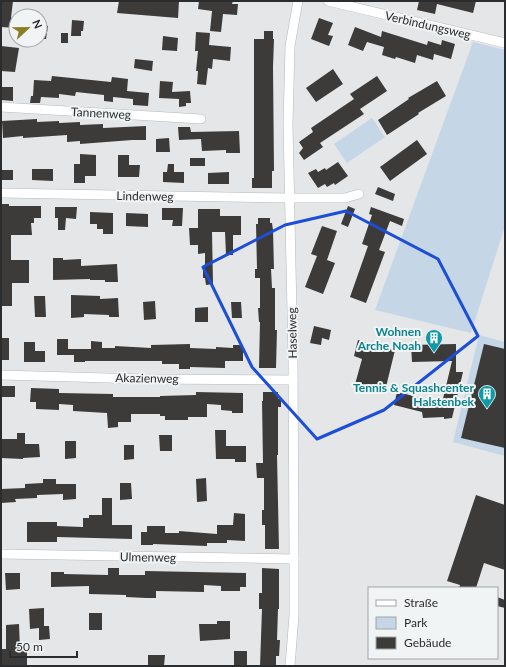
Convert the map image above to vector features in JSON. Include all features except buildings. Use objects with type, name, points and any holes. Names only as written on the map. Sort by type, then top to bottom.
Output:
[{"type":"street","name":"Haselweg","points":[[290,666],[294,615],[294,559],[293,380],[288,124],[290,46],[298,1]]},
{"type":"street","name":"Verbindungsweg","points":[[328,1],[505,43]]},
{"type":"street","name":"Tannenweg","points":[[1,107],[201,119]]},
{"type":"street","name":"Lindenweg","points":[[1,193],[289,198],[345,198],[359,194]]},
{"type":"street","name":"Akazienweg","points":[[1,375],[293,380]]},
{"type":"street","name":"Ulmenweg","points":[[1,554],[294,559]]},
{"type":"highlighted area","points":[[346,211],[438,259],[478,336],[384,410],[317,439],[252,367],[203,267],[285,225]]},
{"type":"green space","points":[[473,42],[505,50],[505,226],[471,333],[375,310]]},
{"type":"green space","points":[[372,118],[385,137],[347,163],[334,144]]},
{"type":"green space","name":"Tennis & Squashcenter Halstenbek","points":[[479,335],[505,342],[505,456],[453,442]]},
{"type":"place","name":"Wohnen Arche Noah","points":[[434,353]]},
{"type":"place","name":"Tennis & Squashcenter Halstenbek","points":[[487,409]]}]
